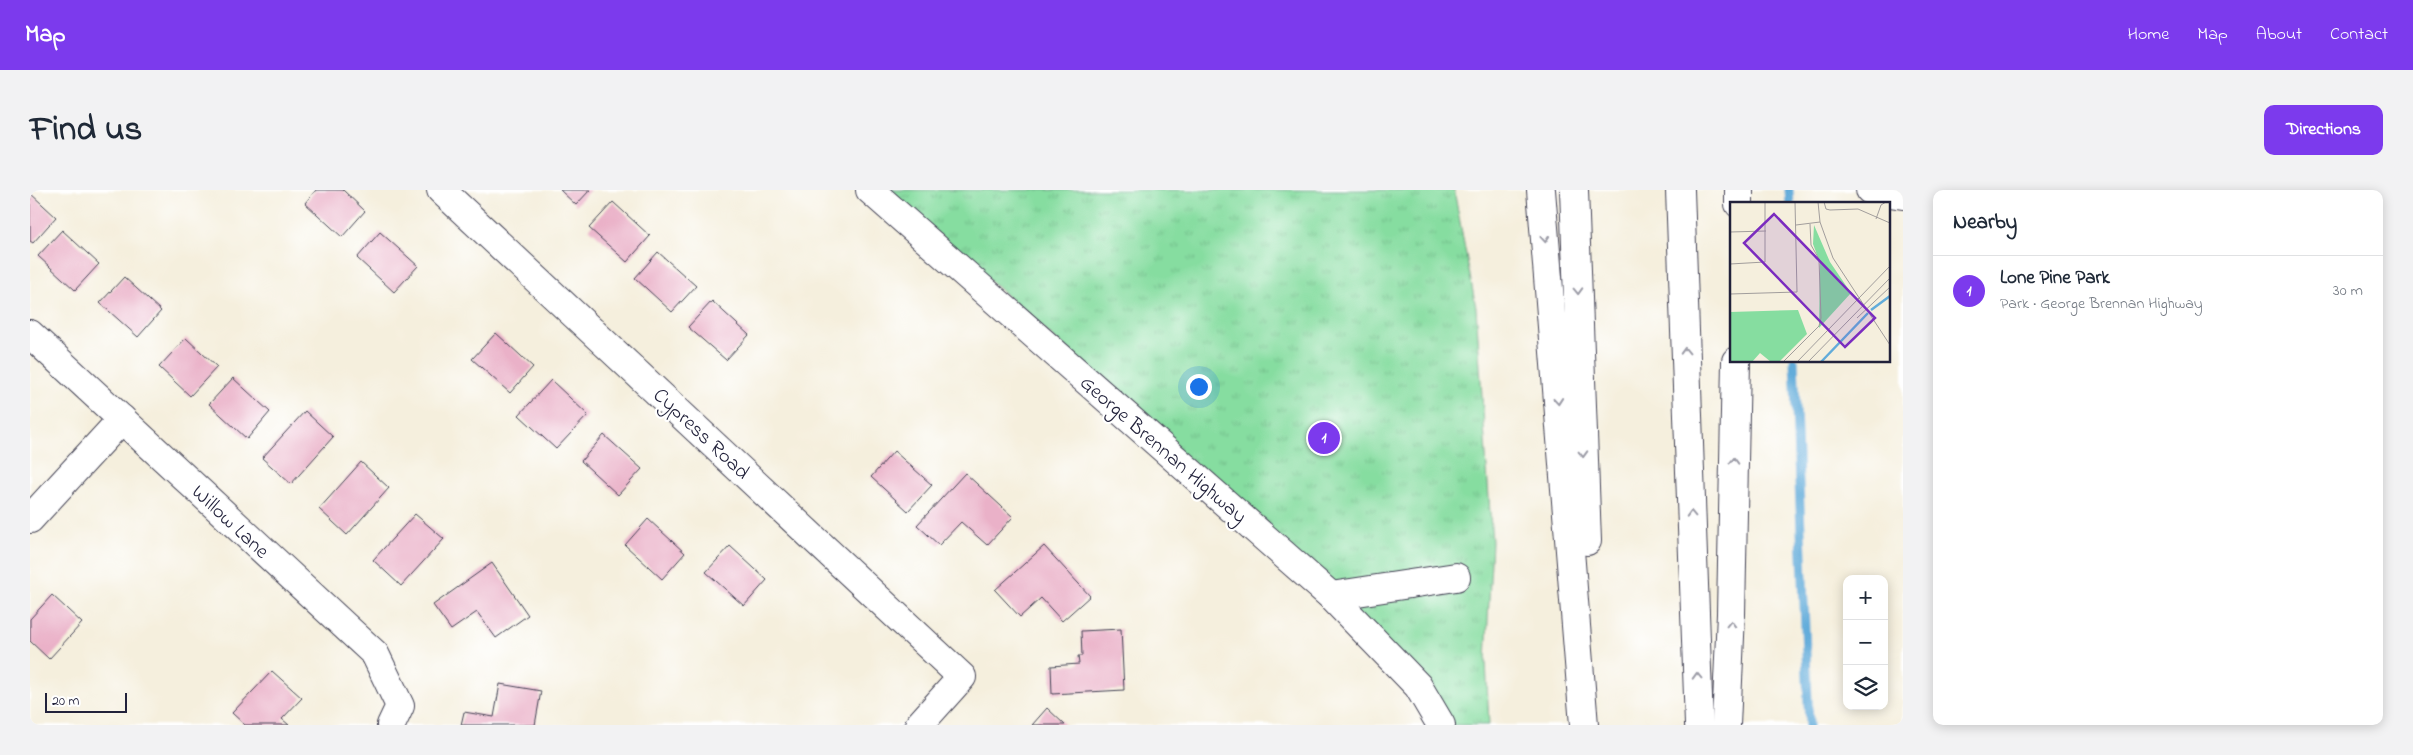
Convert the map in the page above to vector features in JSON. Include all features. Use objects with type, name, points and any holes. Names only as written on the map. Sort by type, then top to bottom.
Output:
[{"type":"main road","name":"Cypress Road","points":[[441,190],[962,677],[919,725]]},
{"type":"main road","name":"George Brennan Highway","points":[[870,190],[1331,596],[1418,686],[1441,725]]},
{"type":"main road","points":[[1541,190],[1584,725]]},
{"type":"main road","points":[[1574,190],[1593,725]]},
{"type":"main road","points":[[1680,190],[1699,725]]},
{"type":"main road","points":[[1870,190],[1903,195]]},
{"type":"main road","name":"Willow Lane","points":[[30,334],[376,654],[400,706],[391,725]]},
{"type":"main road","points":[[1726,725],[1731,614],[1736,362]]},
{"type":"main road","points":[[30,519],[122,419]]},
{"type":"main road","points":[[1331,596],[1456,577]]},
{"type":"green space","points":[[889,190],[1454,190],[1476,308],[1492,542],[1486,660],[1489,725],[1451,725],[1125,402]]},
{"type":"building","points":[[316,190],[343,190],[365,211],[342,237],[305,203]]},
{"type":"building","points":[[560,190],[590,190],[576,205]]},
{"type":"building","points":[[30,193],[56,217],[33,243],[30,241]]},
{"type":"building","points":[[613,202],[650,236],[627,262],[589,228]]},
{"type":"building","points":[[62,230],[99,264],[75,290],[38,256]]},
{"type":"building","points":[[380,232],[418,266],[394,292],[357,258]]},
{"type":"building","points":[[658,252],[696,286],[672,312],[635,278]]},
{"type":"building","points":[[124,277],[161,311],[138,337],[100,303]]},
{"type":"building","points":[[712,301],[749,335],[726,360],[688,327]]},
{"type":"building","points":[[496,333],[533,367],[510,393],[472,359]]},
{"type":"building","points":[[186,338],[217,367],[190,396],[159,367]]},
{"type":"building","points":[[233,378],[270,412],[247,439],[209,404]]},
{"type":"building","points":[[551,380],[588,415],[556,449],[519,415]]},
{"type":"building","points":[[305,411],[333,437],[291,484],[262,458]]},
{"type":"building","points":[[604,435],[642,469],[618,495],[581,461]]},
{"type":"building","points":[[894,451],[932,485],[908,511],[871,477]]},
{"type":"building","points":[[361,462],[389,488],[347,535],[319,509]]},
{"type":"building","points":[[965,473],[1013,517],[987,545],[961,522],[939,545],[917,525]]},
{"type":"building","points":[[415,514],[444,539],[401,586],[373,560]]},
{"type":"building","points":[[648,519],[685,553],[662,579],[625,545]]},
{"type":"building","points":[[730,546],[767,580],[744,606],[706,572]]},
{"type":"building","points":[[1044,546],[1090,596],[1062,621],[1041,598],[1020,617],[995,590]]},
{"type":"building","points":[[492,563],[528,615],[496,638],[477,612],[451,630],[433,605]]},
{"type":"building","points":[[52,595],[82,623],[49,659],[30,641],[30,619]]},
{"type":"building","points":[[1121,629],[1124,690],[1052,694],[1051,666],[1079,664],[1078,656],[1082,656],[1081,631]]},
{"type":"building","points":[[272,671],[302,698],[282,719],[289,725],[245,725],[232,713]]},
{"type":"building","points":[[500,684],[541,691],[535,725],[461,725],[464,712],[494,717]]},
{"type":"building","points":[[1047,708],[1065,725],[1032,725]]},
{"type":"waterway","points":[[1789,190],[1790,202]]},
{"type":"waterway","points":[[1794,362],[1809,725]]},
{"type":"place","name":"Lone Pine Park","points":[[1324,438]]}]
